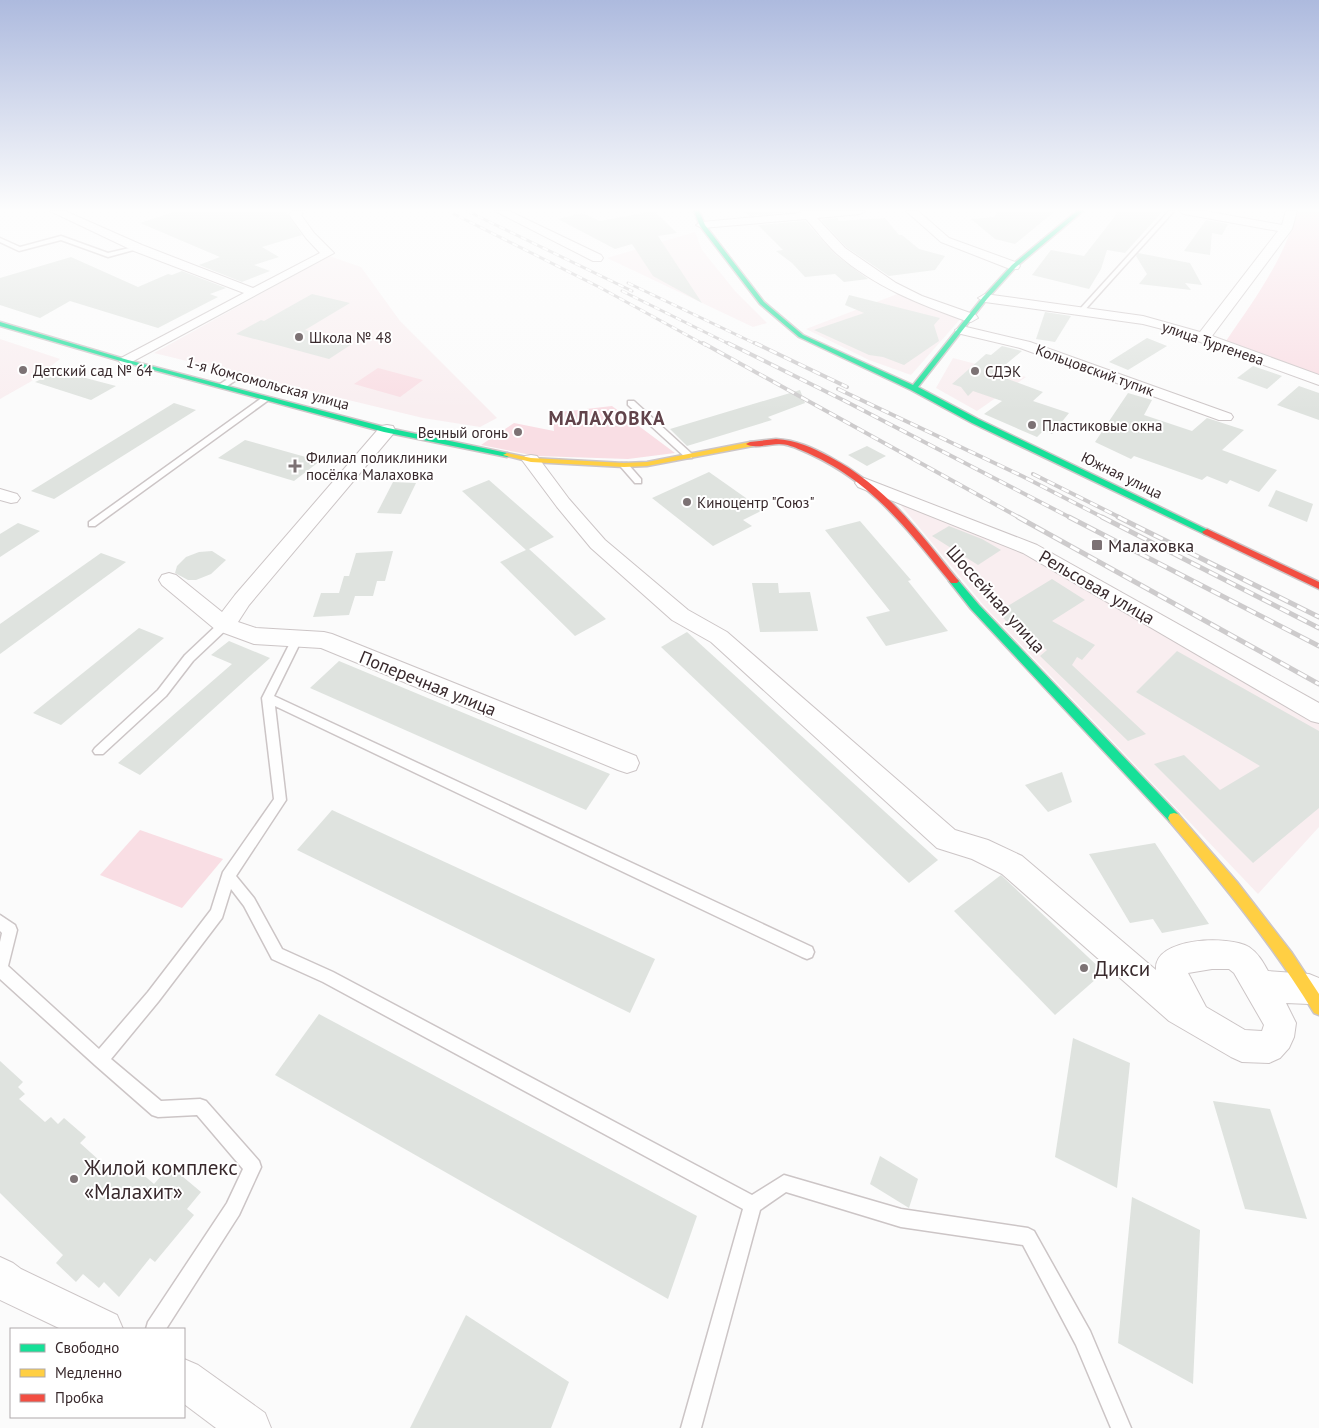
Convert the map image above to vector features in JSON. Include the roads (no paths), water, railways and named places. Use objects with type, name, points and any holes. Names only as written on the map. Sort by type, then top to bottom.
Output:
[{"type":"main road","name":"Южная улица","points":[[742,278],[762,304],[801,336],[914,388],[976,421],[1319,586]]},
{"type":"main road","points":[[914,388],[967,324],[985,298],[1003,278]]},
{"type":"main road","name":"1-я Комсомольская улица","points":[[1,325],[126,361],[387,430],[531,460]]},
{"type":"main road","name":"Шоссейная улица","points":[[531,460],[624,465],[647,464],[766,441],[778,441],[803,447],[864,483],[893,507],[975,607],[1166,808],[1221,872],[1283,951],[1314,998]]},
{"type":"street","points":[[215,278],[253,292]]},
{"type":"street","points":[[126,361],[281,278]]},
{"type":"street","name":"Кольцовский тупик","points":[[879,278],[891,286],[967,324],[1225,417]]},
{"type":"street","points":[[1203,338],[1249,278]]},
{"type":"street","name":"улица Тургенева","points":[[985,298],[1143,320],[1175,328],[1319,380]]},
{"type":"street","points":[[224,625],[242,600],[387,430]]},
{"type":"street","points":[[531,460],[598,544],[680,615],[719,637],[948,840],[978,848],[1012,865],[1174,1004],[1196,1019],[1242,1046],[1269,1047],[1278,1037],[1280,1023],[1249,967],[1241,958],[1232,953],[1178,960],[1171,965],[1172,974],[1196,1019]]},
{"type":"street","name":"Рельсовая улица","points":[[864,483],[1030,549],[1319,714]]},
{"type":"street","name":"Поперечная улица","points":[[169,580],[224,625],[254,636],[324,640],[627,763]]},
{"type":"street","points":[[1260,986],[1314,998]]},
{"type":"street","points":[[2,1284],[101,1328]]},
{"type":"street","points":[[185,1380],[250,1428]]},
{"type":"lane","points":[[1081,311],[1111,278]]},
{"type":"lane","points":[[221,386],[240,375]]},
{"type":"lane","points":[[92,524],[266,398]]},
{"type":"lane","points":[[631,403],[689,456]]},
{"type":"lane","points":[[624,465],[638,481]]},
{"type":"lane","points":[[100,751],[162,693],[189,658],[224,625]]},
{"type":"lane","points":[[100,1060],[153,997],[217,912],[228,876],[280,800],[268,698],[297,638]]},
{"type":"lane","points":[[268,698],[807,952]]},
{"type":"lane","points":[[228,876],[249,902],[277,954],[328,977],[753,1205]]},
{"type":"lane","points":[[0,922],[10,930],[0,969],[100,1060],[158,1109],[200,1107],[253,1167],[233,1209],[156,1328]]},
{"type":"lane","points":[[691,1428],[753,1205],[784,1183],[901,1218],[1028,1237],[1083,1338],[1121,1428]]},
{"type":"railway","points":[[580,278],[705,345]]},
{"type":"railway","points":[[604,278],[632,291]]},
{"type":"railway","points":[[628,283],[758,345]]},
{"type":"railway","points":[[622,291],[731,345]]},
{"type":"railway","points":[[703,343],[1020,518]]},
{"type":"railway","points":[[728,343],[845,401],[1071,518]]},
{"type":"railway","points":[[755,343],[847,387]]},
{"type":"railway","points":[[838,389],[1022,476],[1104,518]]},
{"type":"railway","points":[[1033,474],[1121,518]]},
{"type":"railway","points":[[1018,517],[1319,684]]},
{"type":"railway","points":[[1069,517],[1319,646]]},
{"type":"railway","points":[[1102,517],[1319,628]]},
{"type":"railway","points":[[1118,517],[1319,617]]},
{"type":"place","name":"Школа № 48","points":[[299,337]]},
{"type":"place","name":"Детский сад № 64","points":[[23,370]]},
{"type":"place","name":"СДЭК","points":[[975,371]]},
{"type":"place","name":"Пластиковые окна","points":[[1032,425]]},
{"type":"place","name":"Вечный огонь","points":[[518,432]]},
{"type":"place","name":"Филиал поликлиники посёлка Малаховка","points":[[295,466]]},
{"type":"place","name":"Киноцентр \"Союз\"","points":[[687,502]]},
{"type":"place","name":"Малаховка","points":[[1097,545]]},
{"type":"place","name":"Дикси","points":[[1084,968]]},
{"type":"place","name":"Жилой комплекс «Малахит»","points":[[74,1179]]},
{"type":"district","name":"МАЛАХОВКА","points":[[607,418]]}]
